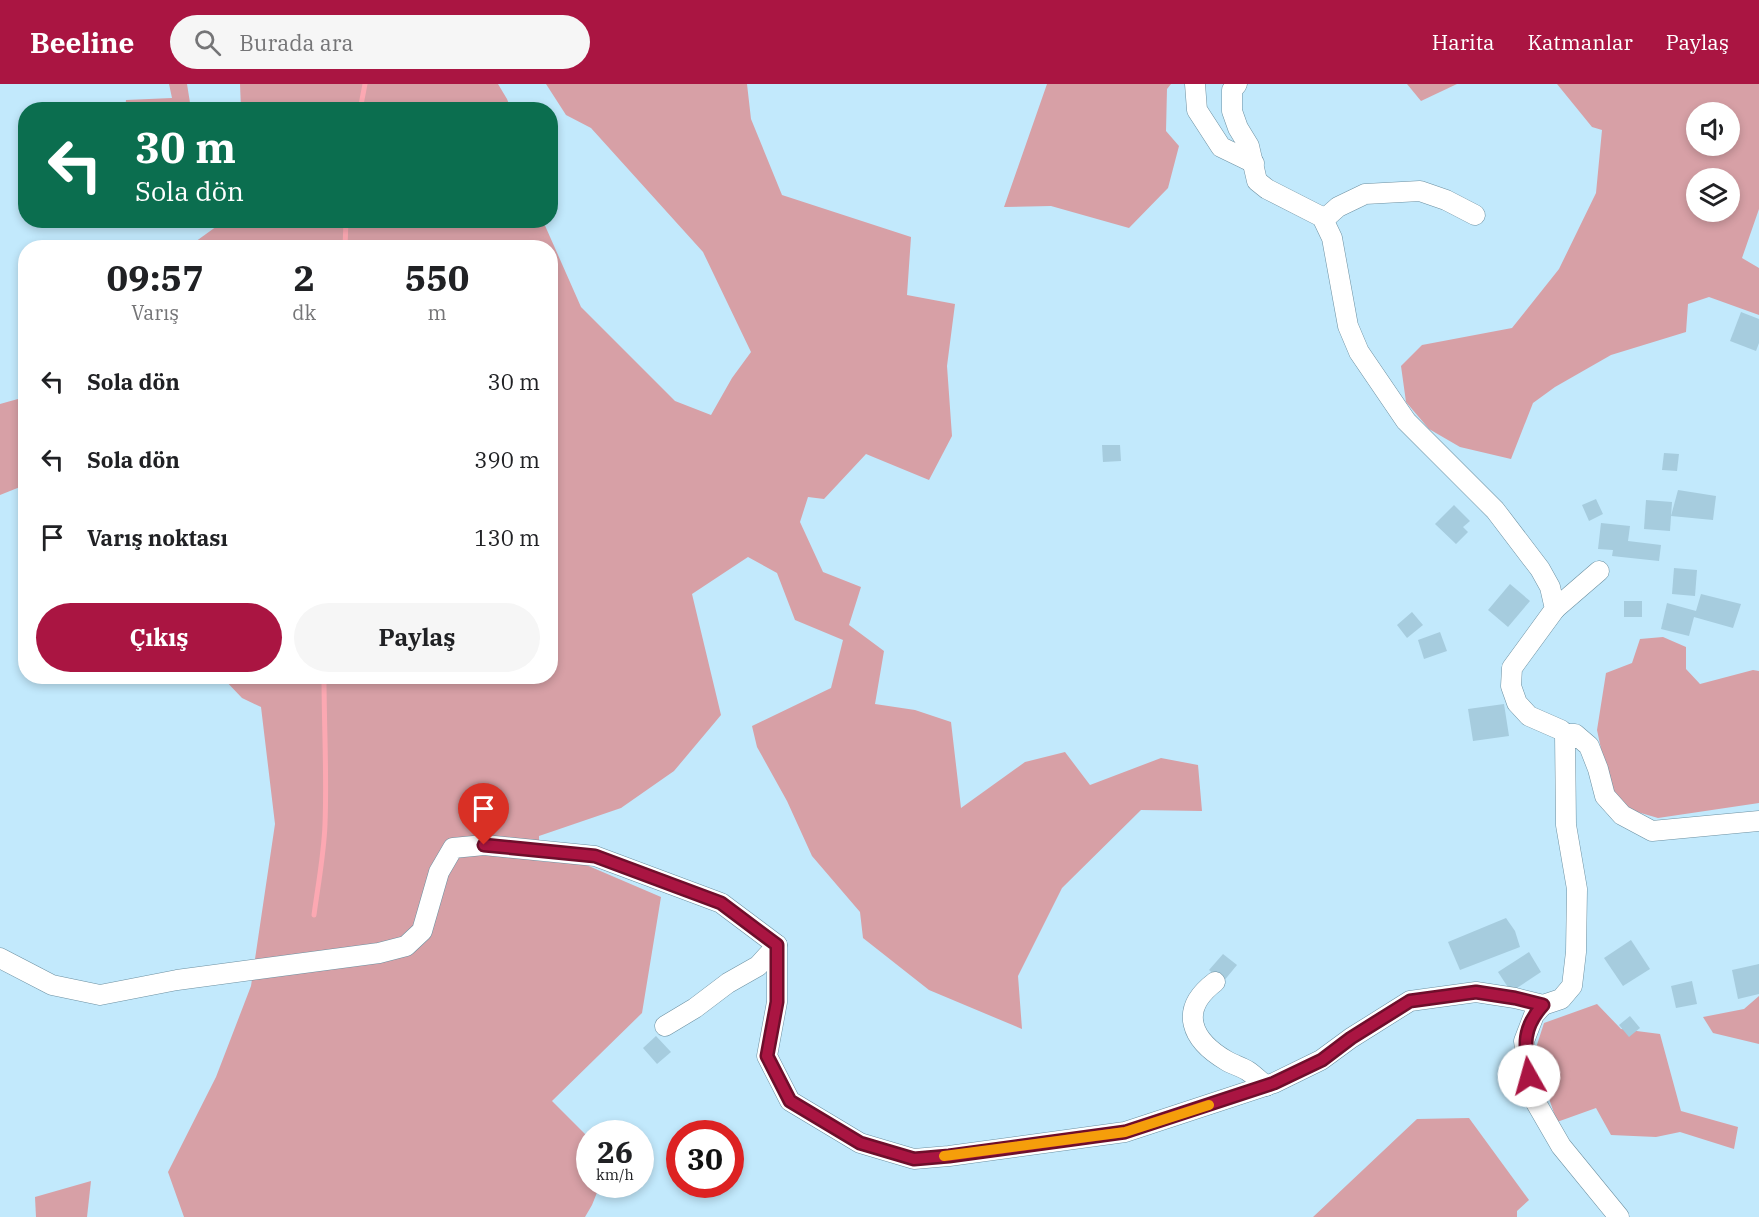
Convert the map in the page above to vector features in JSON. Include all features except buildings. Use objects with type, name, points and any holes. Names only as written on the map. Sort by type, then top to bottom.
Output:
[{"type":"street","points":[[1195,84],[1197,110],[1221,147],[1254,163]]},
{"type":"street","points":[[1237,84],[1232,90],[1232,111],[1238,128],[1250,146],[1257,181],[1267,189],[1322,217],[1332,238],[1348,326],[1359,351],[1407,422],[1495,510],[1540,569],[1550,587],[1555,609]]},
{"type":"street","points":[[1322,217],[1365,194],[1420,191],[1446,200],[1475,215]]},
{"type":"street","points":[[1599,572],[1555,609],[1512,668],[1511,686],[1517,703],[1529,716],[1562,730],[1565,734],[1566,825],[1577,890],[1576,952],[1572,986],[1561,999],[1543,1005],[1534,1015],[1524,1041],[1531,1094],[1562,1146],[1618,1217]]},
{"type":"street","points":[[1565,734],[1575,734],[1589,746],[1605,796],[1622,814],[1652,831],[1759,822]]},
{"type":"street","points":[[0,958],[52,985],[100,995],[177,980],[379,953],[406,946],[422,931],[439,872],[453,848],[484,845],[595,856],[721,903],[777,945]]},
{"type":"street","points":[[777,945],[777,1002],[767,1056],[790,1101],[860,1143],[914,1159],[1125,1132],[1266,1086],[1322,1060],[1351,1038],[1410,1001],[1476,992],[1543,1005]]},
{"type":"street","points":[[665,1026],[695,1008],[728,983],[758,966],[777,945]]},
{"type":"street","points":[[1215,982],[1204,990],[1192,1012],[1193,1028],[1211,1049],[1225,1060],[1250,1072],[1266,1086]]},
{"type":"shaded area","points":[[169,84],[187,84],[190,102],[126,102],[126,100],[172,98]]},
{"type":"shaded area","points":[[240,84],[498,84],[508,102],[241,102]]},
{"type":"shaded area","points":[[546,84],[747,84],[751,119],[782,195],[911,237],[907,295],[955,304],[947,366],[952,436],[929,480],[866,454],[824,499],[808,497],[800,522],[823,572],[861,587],[849,625],[884,651],[875,704],[915,710],[951,722],[961,808],[1025,762],[1065,752],[1090,785],[1161,758],[1198,765],[1202,811],[1141,810],[1062,888],[1018,976],[1022,1029],[929,990],[863,938],[860,912],[812,856],[787,801],[757,747],[752,726],[831,688],[843,640],[795,620],[777,573],[748,557],[692,594],[721,715],[674,771],[621,808],[539,836],[539,861],[584,864],[661,897],[642,1013],[552,1101],[576,1125],[576,1198],[595,1198],[585,1217],[184,1217],[168,1172],[216,1077],[251,986],[275,824],[261,707],[242,698],[229,684],[558,684],[558,255],[581,307],[675,401],[711,415],[732,378],[751,352],[703,252],[591,128],[566,115]]},
{"type":"shaded area","points":[[1047,84],[1171,84],[1167,89],[1166,131],[1179,146],[1168,188],[1129,228],[1051,206],[1004,207]]},
{"type":"shaded area","points":[[1407,84],[1457,84],[1421,101]]},
{"type":"shaded area","points":[[1557,84],[1759,84],[1759,209],[1742,258],[1759,268],[1759,315],[1709,297],[1688,304],[1686,332],[1611,355],[1555,387],[1533,403],[1511,459],[1460,447],[1429,429],[1406,402],[1401,366],[1422,345],[1512,328],[1559,269],[1596,193],[1602,130],[1592,127]]},
{"type":"shaded area","points":[[214,228],[546,228],[551,240],[198,240]]},
{"type":"shaded area","points":[[18,399],[18,488],[0,495],[0,404]]},
{"type":"shaded area","points":[[1663,637],[1686,647],[1686,669],[1700,684],[1753,670],[1759,671],[1759,803],[1658,818],[1627,809],[1609,786],[1597,730],[1606,673],[1632,663],[1640,639]]},
{"type":"shaded area","points":[[1759,996],[1759,1044],[1713,1033],[1703,1017],[1744,1009]]},
{"type":"shaded area","points":[[1597,1004],[1621,1029],[1660,1034],[1681,1111],[1738,1127],[1734,1149],[1680,1132],[1656,1137],[1611,1135],[1596,1108],[1557,1122],[1534,1054],[1544,1023]]},
{"type":"shaded area","points":[[1469,1118],[1529,1200],[1517,1211],[1517,1217],[1313,1217],[1417,1119]]},
{"type":"shaded area","points":[[91,1181],[87,1217],[36,1217],[35,1197]]},
{"type":"waterway","points":[[362,102],[365,84]]},
{"type":"waterway","points":[[345,240],[346,228]]},
{"type":"waterway","points":[[314,915],[325,824],[324,684]]},
{"type":"slow traffic","points":[[944,1156],[1125,1132],[1209,1105]]},
{"type":"route","points":[[484,845],[595,856],[721,903],[777,945],[777,1002],[767,1056],[790,1101],[860,1143],[914,1159],[1125,1132],[1274,1083],[1322,1060],[1351,1038],[1410,1001],[1476,992],[1543,1005],[1534,1015],[1524,1041],[1529,1076]]}]
